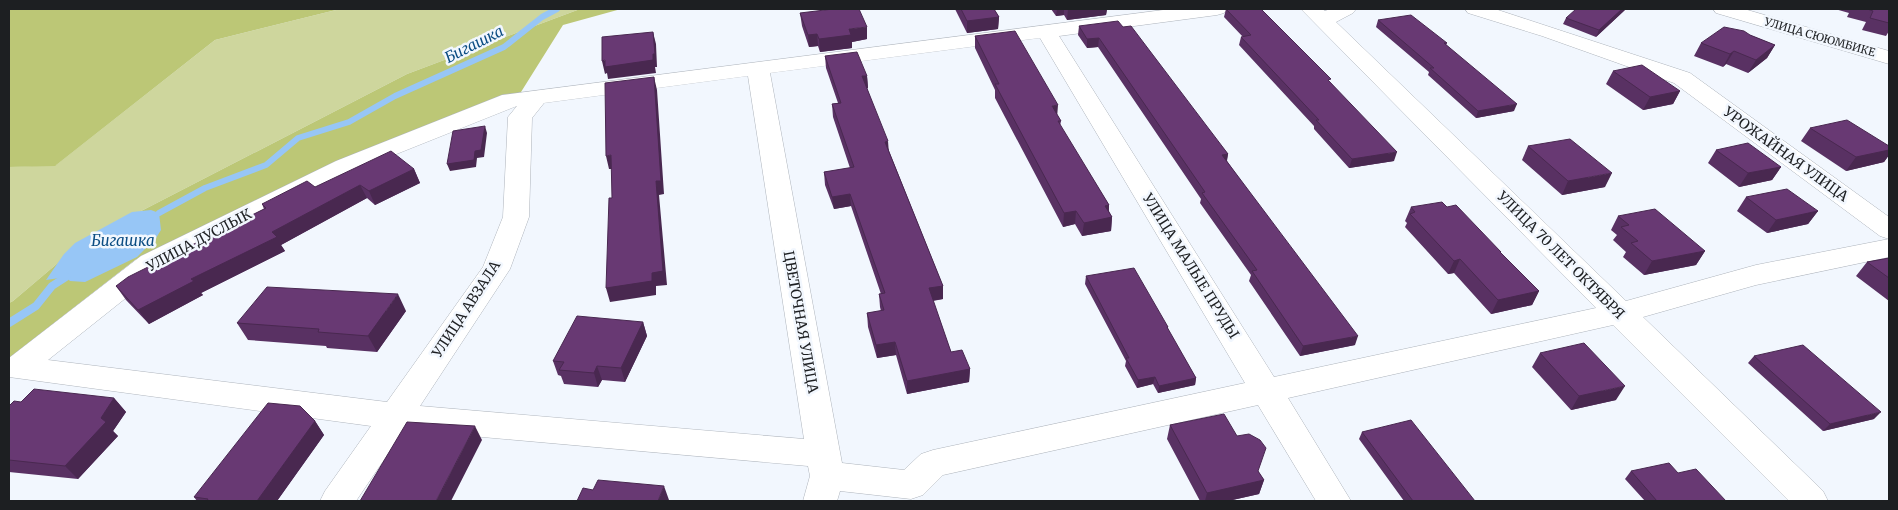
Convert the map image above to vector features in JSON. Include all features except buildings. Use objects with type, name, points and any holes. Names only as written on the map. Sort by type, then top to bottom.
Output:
[{"type":"street","name":"УЛИЦА ДУСЛЫК","points":[[394,416],[17,368],[151,263],[220,227],[346,166],[523,98],[1217,9]]},
{"type":"street","points":[[1317,15],[1346,9]]},
{"type":"street","name":"УРОЖАЙНАЯ УЛИЦА","points":[[1474,9],[1549,32],[1682,78],[1889,230]]},
{"type":"street","name":"УЛИЦА СЮЮМБИКЕ","points":[[1722,9],[1889,58]]},
{"type":"street","name":"УЛИЦА 70 ЛЕТ ОКТЯБРЯ","points":[[1317,15],[1811,501]]},
{"type":"street","name":"УЛИЦА МАЛЫЕ ПРУДЫ","points":[[1046,31],[1334,501]]},
{"type":"street","name":"ЦВЕТОЧНАЯ УЛИЦА","points":[[758,69],[824,477]]},
{"type":"street","name":"УЛИЦА АВЗАЛА","points":[[337,501],[496,269],[516,217],[520,117],[523,98]]},
{"type":"street","points":[[394,416],[824,477],[913,493],[933,464],[1619,312],[1756,275],[1889,248]]},
{"type":"green space","points":[[9,9],[340,9],[215,40],[55,166],[9,167]]},
{"type":"green space","points":[[340,9],[580,9],[407,74],[85,240],[9,303],[9,167],[56,165],[215,40]]},
{"type":"green space","points":[[580,9],[621,9],[563,25],[521,92],[342,159],[135,260],[9,358],[9,303],[85,240],[407,74]]},
{"type":"water","name":"Бигашка","points":[[151,210],[159,213],[161,230],[156,238],[137,257],[85,282],[70,281],[66,277],[46,280],[64,254],[75,243],[132,212]]},
{"type":"waterway","name":"Бигашка","points":[[159,213],[205,188],[266,165],[298,138],[349,122],[395,96],[504,47],[542,17],[557,9]]},
{"type":"waterway","name":"Бигашка","points":[[9,323],[36,306],[52,286],[66,277]]}]
